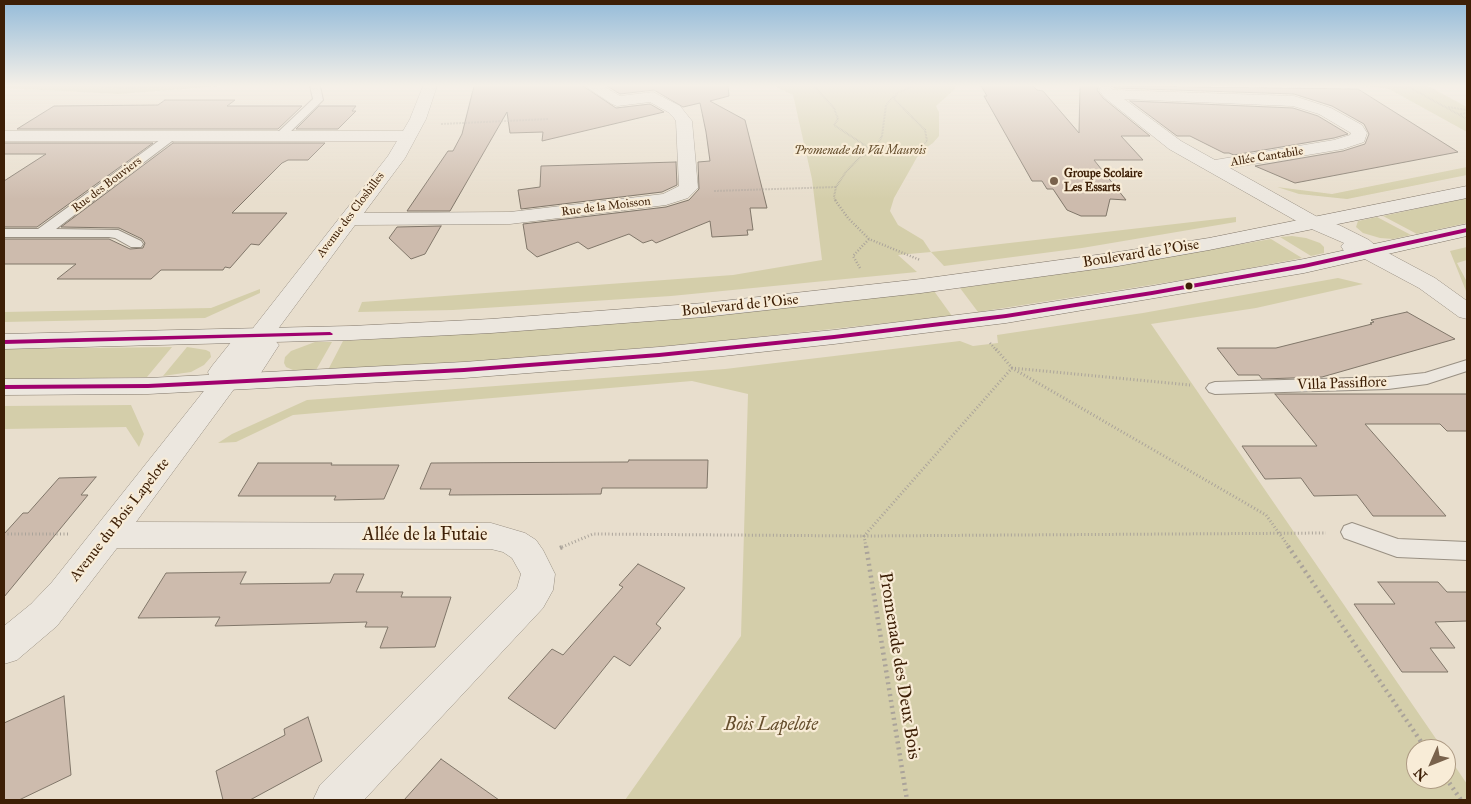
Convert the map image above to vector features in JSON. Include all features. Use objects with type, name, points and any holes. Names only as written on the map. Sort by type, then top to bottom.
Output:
[{"type":"street","name":"Avenue des Closbilles","points":[[259,336],[396,158],[416,124]]},
{"type":"street","points":[[684,124],[689,188]]},
{"type":"street","points":[[1148,124],[1175,145],[1314,223],[1320,231],[1348,245],[1369,252],[1427,283],[1467,312]]},
{"type":"street","name":"Allée Cantabile","points":[[1211,166],[1337,145],[1358,138],[1359,133],[1356,129],[1347,124]]},
{"type":"street","points":[[4,136],[409,136]]},
{"type":"street","name":"Rue de la Moisson","points":[[349,219],[510,218],[659,200],[674,197],[689,188]]},
{"type":"street","name":"Boulevard de l'Oise","points":[[4,342],[259,336],[520,324],[696,310],[814,298],[974,280],[1118,259],[1314,223],[1467,192]]},
{"type":"street","points":[[4,387],[148,386],[225,383],[580,362],[834,338],[1088,304],[1255,275],[1467,230]]},
{"type":"street","points":[[225,383],[221,372],[241,346],[259,336]]},
{"type":"street","name":"Avenue du Bois Lapelote","points":[[4,648],[44,615],[92,535],[225,383]]},
{"type":"street","name":"Allée de la Futaie","points":[[92,535],[492,536],[513,542],[524,549],[532,559],[538,574],[535,590],[530,598],[335,800]]},
{"type":"lane","points":[[280,136],[293,124]]},
{"type":"lane","name":"Rue des Bouviers","points":[[41,233],[172,136]]},
{"type":"lane","name":"Rue des Bouviers","points":[[4,234],[109,233],[118,234],[136,244]]},
{"type":"lane","name":"Villa Passiflore","points":[[1215,388],[1388,383],[1428,378],[1467,366]]},
{"type":"lane","points":[[1352,532],[1397,548],[1467,551]]},
{"type":"path","points":[[433,124],[444,124]]},
{"type":"path","points":[[835,124],[834,126],[866,146],[869,152]]},
{"type":"path","points":[[884,124],[882,136],[876,146],[855,162],[845,173],[836,187],[834,197],[836,202],[869,239],[924,263]]},
{"type":"path","points":[[869,152],[907,151],[922,146],[927,141],[925,130],[918,124]]},
{"type":"path","points":[[689,188],[705,191],[836,187]]},
{"type":"path","points":[[862,271],[853,256],[869,239]]},
{"type":"path","points":[[987,338],[1012,368],[1266,515],[1419,739]]},
{"type":"path","points":[[1012,368],[1215,388]]},
{"type":"path","points":[[864,536],[1012,368]]},
{"type":"path","points":[[558,549],[594,534],[864,536],[1352,532]]},
{"type":"path","points":[[4,534],[92,535]]},
{"type":"path","name":"Promenade des Deux Bois","points":[[864,536],[907,800]]},
{"type":"path","points":[[1454,789],[1461,800]]},
{"type":"green space","name":"Promenade du Val Maurois","points":[[799,124],[939,124],[939,136],[920,152],[894,198],[890,211],[898,225],[923,240],[931,252],[898,255],[917,272],[671,296],[453,310],[358,312],[362,302],[733,275],[822,260],[812,179]]},
{"type":"green space","points":[[1452,124],[1467,124],[1467,132]]},
{"type":"green space","points":[[1467,167],[1467,175],[1347,199],[1299,194],[1277,187],[1332,194]]},
{"type":"green space","points":[[1467,198],[1467,223],[1417,234],[1383,216]]},
{"type":"green space","points":[[1236,217],[1236,222],[1082,248],[944,266],[931,252]]},
{"type":"green space","points":[[1377,217],[1411,235],[1393,239],[1380,238],[1363,233],[1356,227],[1358,221]]},
{"type":"green space","points":[[1292,236],[1320,243],[1324,247],[1324,253],[1311,256],[1280,237]]},
{"type":"green space","points":[[1271,239],[1302,258],[1208,276],[978,312],[960,288],[1115,266]]},
{"type":"green space","points":[[1467,247],[1467,260],[1457,263],[1467,282],[1466,291],[1450,251]]},
{"type":"green space","name":"Bois Lapelote","points":[[1338,278],[1363,284],[1256,308],[1151,324],[1436,739],[1406,739],[1406,789],[1456,789],[1456,768],[1467,784],[1467,800],[625,800],[741,636],[748,394],[692,381],[293,415],[236,442],[218,443],[232,434],[307,400],[725,369],[960,341],[973,346],[998,343],[997,335],[1143,313]]},
{"type":"green space","points":[[260,289],[260,293],[205,318],[4,322],[4,312],[211,308]]},
{"type":"green space","points":[[934,291],[952,316],[702,343],[512,359],[328,370],[343,341],[465,334]]},
{"type":"green space","points":[[315,342],[332,342],[316,370],[293,370],[286,367],[284,363],[285,357],[291,351]]},
{"type":"green space","points":[[172,347],[147,377],[4,380],[4,349]]},
{"type":"green space","points":[[187,347],[206,350],[210,352],[211,357],[204,365],[191,372],[163,376]]},
{"type":"green space","points":[[131,405],[144,434],[139,447],[126,427],[4,429],[4,406]]},
{"type":"building","points":[[26,124],[284,124],[278,129],[17,129]]},
{"type":"building","points":[[301,124],[343,124],[338,129],[296,129]]},
{"type":"building","points":[[465,124],[500,124],[450,211],[407,211],[448,151],[453,151],[462,134]]},
{"type":"building","points":[[509,124],[616,124],[542,141],[543,132],[510,133]]},
{"type":"building","points":[[704,124],[746,124],[767,208],[750,208],[753,230],[747,230],[748,235],[712,237],[710,221],[656,243],[652,240],[643,243],[629,234],[588,249],[578,242],[537,257],[527,249],[523,224],[666,207],[689,200],[699,189],[698,162],[710,161]]},
{"type":"building","points":[[1000,124],[1071,124],[1079,133],[1079,124],[1135,124],[1150,136],[1121,136],[1143,160],[1094,160],[1126,200],[1110,199],[1106,216],[1081,216],[1067,210],[1053,189],[1047,189],[1042,181],[1032,181]]},
{"type":"building","points":[[1160,124],[1331,124],[1348,134],[1234,155],[1224,153],[1190,136],[1177,136]]},
{"type":"building","points":[[1364,124],[1413,124],[1458,152],[1295,183],[1255,166],[1343,151],[1365,144],[1369,134]]},
{"type":"building","points":[[4,143],[153,143],[37,227],[4,227],[4,181],[46,154],[4,154]]},
{"type":"building","points":[[173,143],[325,143],[308,160],[288,160],[282,163],[232,213],[287,213],[259,245],[251,244],[230,268],[225,267],[223,270],[161,270],[151,279],[57,279],[76,264],[4,264],[4,239],[109,239],[130,249],[143,248],[145,243],[142,239],[119,228],[61,227]]},
{"type":"building","points":[[676,162],[677,185],[662,192],[521,209],[518,190],[540,187],[541,166]]},
{"type":"building","points":[[441,226],[425,254],[411,259],[389,238],[397,227]]},
{"type":"building","points":[[1407,312],[1455,339],[1322,377],[1262,379],[1259,375],[1238,375],[1217,348],[1276,348],[1372,324],[1370,323],[1374,322],[1371,320]]},
{"type":"building","points":[[1275,394],[1467,394],[1467,431],[1447,431],[1440,424],[1365,424],[1446,516],[1373,516],[1357,495],[1314,496],[1301,478],[1265,479],[1242,446],[1317,446]]},
{"type":"building","points":[[629,460],[708,460],[707,488],[602,488],[601,494],[449,495],[451,489],[420,489],[431,463],[628,462]]},
{"type":"building","points":[[258,463],[399,465],[384,499],[334,500],[336,496],[238,496]]},
{"type":"building","points":[[96,477],[81,495],[88,495],[4,597],[4,534],[23,513],[28,513],[59,478]]},
{"type":"building","points":[[638,564],[685,588],[656,624],[661,628],[630,666],[614,656],[555,729],[508,698],[552,649],[563,655],[623,587],[619,585]]},
{"type":"building","points":[[246,572],[240,584],[330,583],[334,574],[364,574],[356,592],[403,592],[401,597],[451,597],[435,647],[380,648],[388,627],[365,627],[367,622],[215,626],[220,617],[138,618],[166,573]]},
{"type":"building","points":[[1378,582],[1438,582],[1447,592],[1467,592],[1467,621],[1435,622],[1455,648],[1430,648],[1448,672],[1402,672],[1354,604],[1395,604]]},
{"type":"building","points":[[64,696],[71,775],[19,800],[4,800],[4,723]]},
{"type":"building","points":[[308,717],[322,761],[250,800],[223,800],[216,771],[285,735],[284,729]]},
{"type":"building","points":[[441,759],[499,800],[404,800]]},
{"type":"transit line","points":[[4,387],[148,386],[464,370],[659,355],[834,337],[1006,316],[1152,293],[1304,266],[1467,230]]},
{"type":"transit line","points":[[4,342],[330,334]]},
{"type":"place","name":"Groupe Scolaire Les Essarts","points":[[1054,181]]}]
